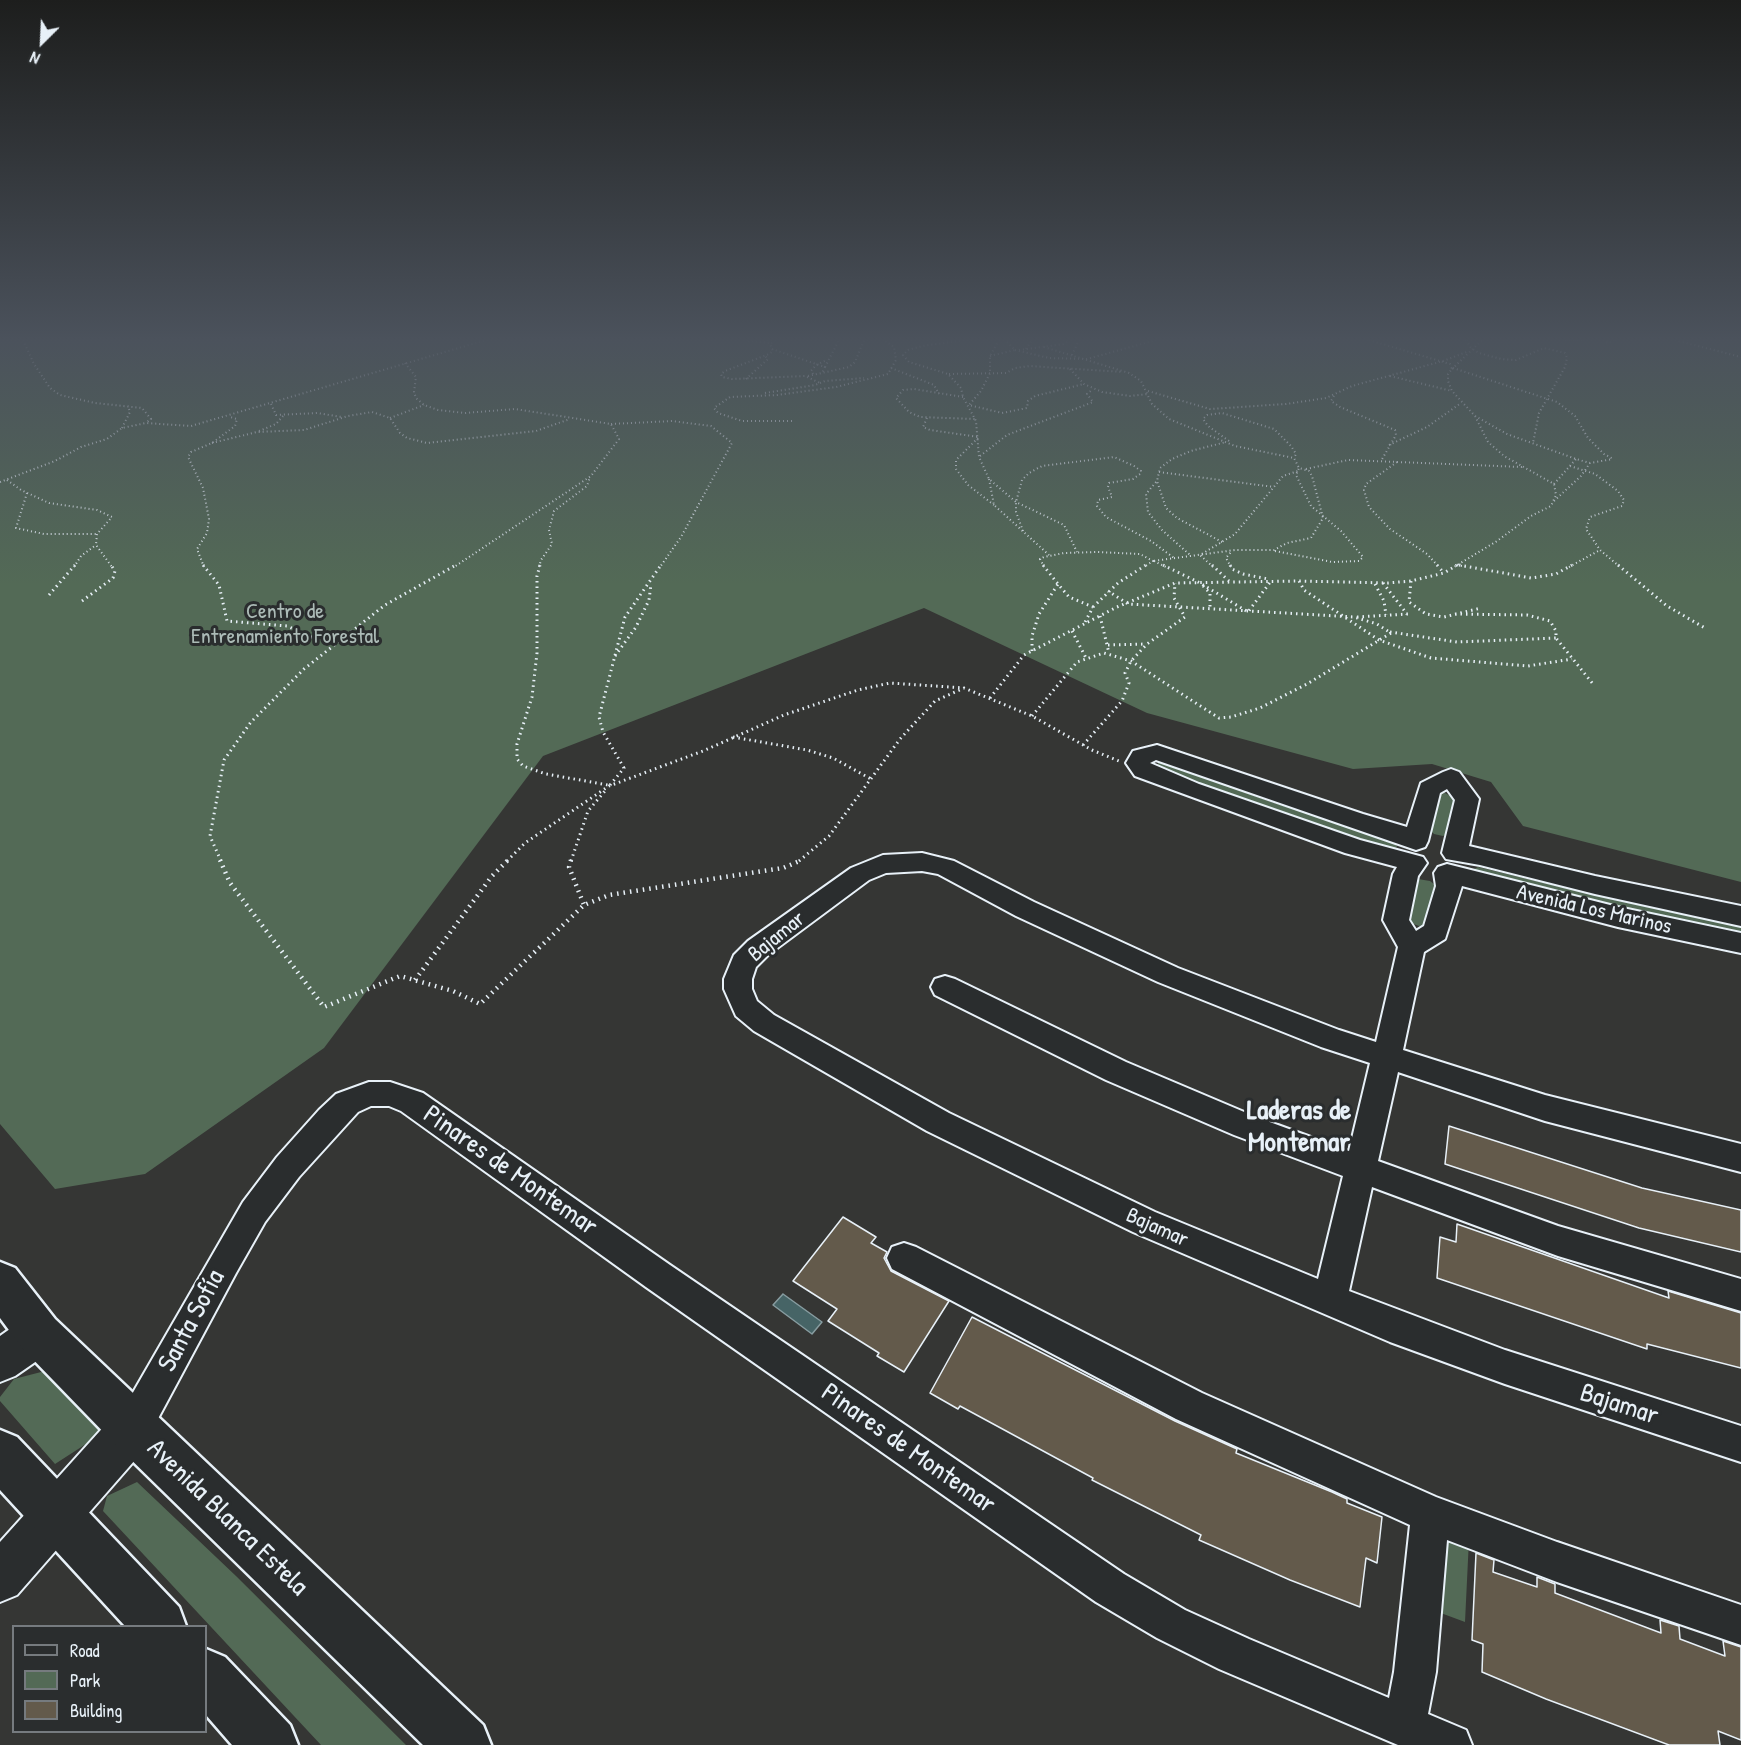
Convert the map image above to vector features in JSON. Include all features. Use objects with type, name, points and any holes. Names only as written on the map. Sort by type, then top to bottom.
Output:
[{"type":"main road","name":"Avenida Blanca Estela","points":[[0,1282],[39,1334],[133,1428],[464,1745]]},
{"type":"main road","points":[[0,1454],[159,1625]]},
{"type":"main road","points":[[207,1677],[270,1745]]},
{"type":"street","points":[[1150,762],[1332,840],[1415,852],[1437,842],[1451,863]]},
{"type":"street","points":[[1330,1301],[1412,947],[1396,920],[1406,874],[1415,852],[1429,789],[1451,777],[1467,799],[1451,863],[1449,886],[1436,932],[1412,947]]},
{"type":"street","name":"Avenida Los Marinos","points":[[1451,863],[1480,856],[1595,885],[1741,916]]},
{"type":"street","name":"Bajamar","points":[[1741,1158],[1545,1108],[1386,1058],[1168,975],[1025,909],[956,872],[922,862],[883,864],[860,874],[758,948],[744,962],[738,979],[741,999],[754,1016],[847,1072],[938,1122],[1144,1222],[1330,1301],[1505,1367],[1741,1444]]},
{"type":"street","name":"Avenida Los Marinos","points":[[1451,863],[1609,915],[1741,943]]},
{"type":"street","points":[[945,987],[1056,1043],[1169,1094],[1284,1141],[1558,1241],[1741,1295]]},
{"type":"street","name":"Santa Sofía","points":[[0,1578],[133,1428],[224,1262],[254,1212],[288,1167],[347,1103],[369,1094],[398,1096]]},
{"type":"street","name":"Pinares de Montemar","points":[[398,1096],[412,1102],[667,1283],[1110,1588],[1171,1624],[1234,1654],[1451,1745]]},
{"type":"street","points":[[904,1258],[1189,1406],[1430,1514],[1557,1562],[1741,1625]]},
{"type":"street","points":[[0,1361],[39,1334]]},
{"type":"street","points":[[1404,1726],[1415,1672],[1430,1514]]},
{"type":"path","points":[[122,428],[125,421]]},
{"type":"path","points":[[0,482],[55,461],[81,447],[107,439],[122,428],[146,423],[191,426],[211,421]]},
{"type":"path","points":[[212,443],[235,426],[236,421]]},
{"type":"path","points":[[278,421],[257,432],[212,443],[191,452],[188,457],[203,488],[209,519],[207,533],[197,549],[201,563],[219,585],[227,621],[287,626],[311,637],[347,635]]},
{"type":"path","points":[[257,432],[304,430],[332,421]]},
{"type":"path","points":[[392,421],[400,433],[407,438],[427,442],[536,431],[564,421]]},
{"type":"path","points":[[584,905],[569,867],[588,811],[624,768],[603,732],[598,717],[625,617],[651,583],[681,537],[732,443],[711,426],[672,422],[611,424],[590,421]]},
{"type":"path","points":[[925,421],[922,427],[930,430],[979,437]]},
{"type":"path","points":[[976,421],[979,437],[979,457],[989,478],[994,505]]},
{"type":"path","points":[[979,457],[1007,435],[1043,421]]},
{"type":"path","points":[[1175,421],[1235,446],[1294,458]]},
{"type":"path","points":[[1205,421],[1235,446]]},
{"type":"path","points":[[1084,624],[1093,607],[1108,591],[1153,561],[1234,550],[1274,550],[1332,562],[1361,560],[1364,556],[1360,551],[1341,531],[1311,506],[1296,475],[1298,469],[1294,458],[1296,454],[1291,446],[1274,429],[1249,421]]},
{"type":"path","points":[[1375,421],[1395,430],[1396,435],[1388,445],[1381,461]]},
{"type":"path","points":[[1388,445],[1435,421]]},
{"type":"path","points":[[1234,550],[1226,558],[1232,569],[1244,574],[1277,580],[1383,583],[1411,581],[1443,573],[1497,541],[1531,516],[1551,506],[1556,495],[1554,484],[1504,456],[1488,442],[1478,421]]},
{"type":"path","points":[[1483,421],[1496,430],[1576,459],[1590,463],[1613,459],[1604,454],[1588,438],[1578,421]]},
{"type":"path","points":[[1533,443],[1537,421]]},
{"type":"path","points":[[609,786],[546,774],[523,766],[517,759],[518,744],[532,697],[537,653],[537,576],[552,544],[549,530],[554,511],[587,486],[591,476],[619,439],[611,424]]},
{"type":"path","points":[[979,437],[956,460],[956,469],[968,485],[994,505],[1049,556]]},
{"type":"path","points":[[1222,542],[1177,518],[1166,508],[1157,481],[1160,468],[1172,459],[1191,451],[1227,442]]},
{"type":"path","points":[[1023,531],[1016,512],[1016,502],[1022,480],[1029,473],[1042,466],[1114,457],[1134,466],[1141,471],[1140,474],[1133,479],[1109,483],[1108,487],[1112,497],[1098,500],[1097,506],[1106,517],[1151,541],[1174,558]]},
{"type":"path","points":[[1554,484],[1576,459]]},
{"type":"path","points":[[1304,470],[1348,460],[1526,467]]},
{"type":"path","points":[[1398,462],[1366,484],[1364,490],[1369,507],[1390,529],[1427,554],[1443,573]]},
{"type":"path","points":[[1554,501],[1574,484],[1590,463]]},
{"type":"path","points":[[1570,466],[1585,470],[1609,484],[1624,500],[1622,506],[1590,517],[1586,529],[1600,550],[1667,606],[1705,628]]},
{"type":"path","points":[[1200,555],[1235,534],[1283,476],[1298,469],[1309,471],[1316,485],[1323,518],[1311,538],[1287,543],[1274,550]]},
{"type":"path","points":[[1159,472],[1275,487]]},
{"type":"path","points":[[591,476],[445,573],[385,605],[296,676],[251,722],[224,760],[210,836],[230,884],[324,1007],[400,976],[453,991],[480,1004],[584,905],[609,895],[783,868],[802,860],[829,836],[900,739],[935,701],[964,688]]},
{"type":"path","points":[[989,478],[1016,502],[1064,525],[1077,552]]},
{"type":"path","points":[[7,479],[27,493],[49,503],[97,510],[112,517],[97,534],[96,545],[114,571],[113,578],[82,602]]},
{"type":"path","points":[[1157,481],[1146,494],[1148,512],[1162,530],[1191,556]]},
{"type":"path","points":[[27,493],[16,528],[44,534],[97,534]]},
{"type":"path","points":[[49,596],[67,578],[81,556],[96,545]]},
{"type":"path","points":[[1457,565],[1531,578],[1542,577],[1556,574],[1565,567],[1600,550]]},
{"type":"path","points":[[1093,607],[1069,597],[1040,559],[1077,552],[1140,554],[1200,583],[1248,612]]},
{"type":"path","points":[[1200,555],[1230,581]]},
{"type":"path","points":[[989,699],[1024,655],[1100,616],[1175,583],[1277,580]]},
{"type":"path","points":[[1248,612],[1271,581]]},
{"type":"path","points":[[1299,581],[1304,590],[1347,616],[1379,640],[1431,658],[1528,666],[1572,659]]},
{"type":"path","points":[[1411,581],[1407,598],[1413,606],[1435,616],[1444,617],[1481,608]]},
{"type":"path","points":[[614,658],[636,627],[649,600],[651,583]]},
{"type":"path","points":[[1083,745],[1122,701],[1129,683],[1125,673],[1131,661],[1146,644],[1185,617],[1174,598],[1175,583]]},
{"type":"path","points":[[1200,583],[1210,593],[1210,610]]},
{"type":"path","points":[[1375,583],[1384,601],[1386,615]]},
{"type":"path","points":[[1354,617],[1408,614],[1383,583]]},
{"type":"path","points":[[1032,651],[1032,636],[1039,614],[1058,584]]},
{"type":"path","points":[[1108,591],[1128,604],[1180,609],[1347,616],[1377,624],[1389,632],[1457,642],[1556,638]]},
{"type":"path","points":[[1455,614],[1536,616],[1550,621],[1556,631],[1556,638],[1593,684]]},
{"type":"path","points":[[1100,616],[1109,653]]},
{"type":"path","points":[[1072,631],[1086,658]]},
{"type":"path","points":[[1032,716],[1077,662],[1109,653],[1131,661],[1201,708],[1219,717],[1231,717],[1260,708],[1298,689],[1379,640],[1387,638],[1391,633],[1389,632]]},
{"type":"path","points":[[1108,645],[1146,644]]},
{"type":"path","points":[[415,980],[492,876],[525,843],[609,786],[703,751],[822,701],[890,683],[964,688],[1032,716],[1083,745],[1150,762]]},
{"type":"path","points":[[732,737],[807,750],[833,758],[871,779]]},
{"type":"green space","name":"Centro de Entrenamiento Forestal","points":[[0,421],[1741,421],[1741,882],[1523,826],[1491,782],[1432,764],[1353,769],[1147,713],[924,608],[543,756],[324,1048],[145,1174],[55,1189],[0,1124]]},
{"type":"green space","points":[[1163,762],[1271,802],[1376,835],[1395,842],[1397,847],[1392,851],[1372,846],[1210,789],[1158,768],[1158,763]]},
{"type":"green space","points":[[1445,793],[1454,798],[1447,834],[1443,836],[1434,834],[1430,830],[1439,794]]},
{"type":"green space","points":[[1478,867],[1741,927],[1741,937],[1478,876],[1472,870]]},
{"type":"green space","points":[[1418,879],[1430,881],[1435,885],[1425,925],[1419,926],[1408,919]]},
{"type":"green space","points":[[45,1371],[103,1433],[55,1464],[0,1401],[0,1397],[14,1379]]},
{"type":"green space","points":[[137,1482],[236,1576],[406,1745],[321,1745],[103,1511],[107,1496]]},
{"type":"green space","points":[[1436,1533],[1469,1539],[1465,1622],[1430,1609]]},
{"type":"water","points":[[783,1294],[822,1322],[812,1334],[773,1305]]},
{"type":"building","points":[[1449,1126],[1642,1188],[1741,1210],[1741,1252],[1639,1228],[1445,1164]]},
{"type":"building","points":[[843,1217],[876,1237],[871,1243],[887,1252],[884,1258],[891,1271],[949,1301],[904,1372],[877,1356],[879,1353],[828,1321],[837,1309],[793,1281]]},
{"type":"building","points":[[1457,1224],[1669,1298],[1668,1291],[1741,1313],[1741,1368],[1647,1344],[1647,1349],[1437,1278],[1440,1237],[1456,1242]]},
{"type":"building","points":[[972,1317],[1175,1421],[1237,1449],[1236,1453],[1332,1492],[1347,1499],[1347,1503],[1382,1517],[1377,1563],[1366,1558],[1360,1607],[1290,1580],[1199,1540],[1201,1535],[1092,1480],[1093,1478],[960,1406],[958,1409],[930,1393]]},
{"type":"building","points":[[1476,1553],[1494,1560],[1493,1572],[1537,1587],[1537,1577],[1555,1584],[1555,1593],[1661,1633],[1660,1620],[1679,1626],[1680,1639],[1725,1656],[1723,1641],[1741,1647],[1741,1740],[1718,1731],[1720,1745],[1669,1745],[1546,1699],[1482,1672],[1483,1644],[1472,1640]]},
{"type":"district","name":"Laderas de Montemar","points":[[1299,1128]]}]
